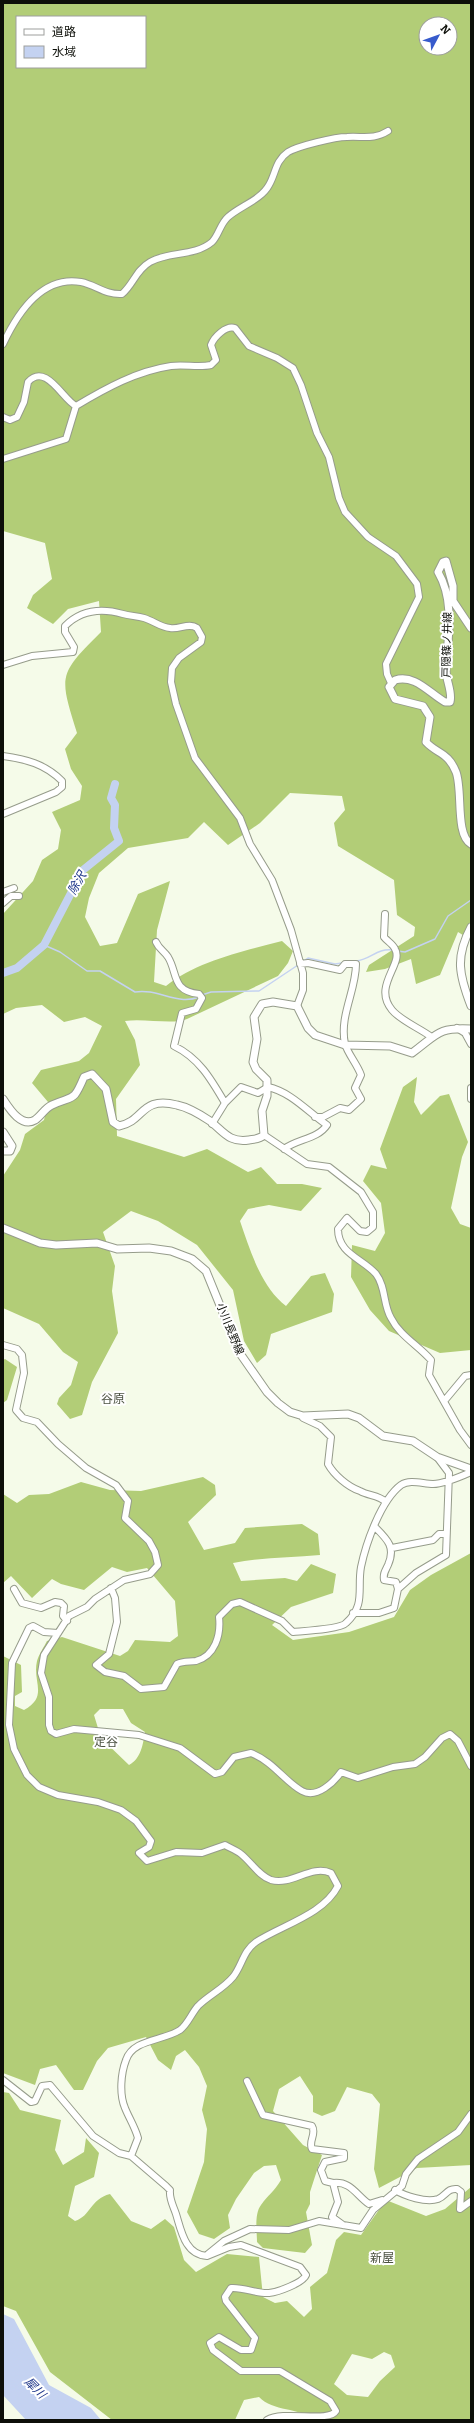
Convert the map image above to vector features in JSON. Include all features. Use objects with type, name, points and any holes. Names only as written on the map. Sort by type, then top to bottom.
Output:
[{"type":"main road","name":"戸隠篠ノ井線","points":[[392,682],[400,678],[409,679],[427,688],[445,702],[450,702],[446,669],[449,598],[445,584],[438,572],[443,562],[446,561],[454,586],[453,601],[471,628]]},
{"type":"main road","points":[[392,682],[389,687],[395,699],[423,706],[430,717],[426,742],[442,752],[456,772],[461,800],[462,832],[471,844]]},
{"type":"main road","points":[[471,927],[462,944],[460,973],[471,1006]]},
{"type":"main road","points":[[3,1098],[15,1116],[30,1122],[36,1119],[51,1105],[71,1099],[76,1095],[84,1077],[92,1074],[106,1089],[113,1122],[119,1126],[130,1122],[149,1105],[158,1102],[178,1105],[212,1124],[227,1137],[236,1141],[252,1140],[264,1136],[262,1111],[268,1088],[267,1080],[256,1069],[253,1062],[257,1039],[254,1017],[258,1008],[267,1002],[297,1006],[308,1028],[315,1034],[345,1045],[390,1046],[412,1053],[430,1036],[438,1032],[456,1028],[471,1029]]},
{"type":"main road","points":[[3,1132],[12,1146],[10,1151],[3,1151]]},
{"type":"main road","name":"小川長野線","points":[[3,1228],[40,1243],[62,1245],[97,1243],[117,1249],[148,1248],[171,1251],[192,1259],[206,1270],[214,1288],[230,1335],[248,1368],[278,1403],[290,1412],[303,1416],[348,1414],[359,1418],[383,1436],[413,1441],[437,1457],[471,1471]]},
{"type":"street","points":[[3,344],[16,318],[26,305],[52,285],[65,282],[80,282],[104,293],[122,294],[139,271],[148,263],[164,255],[198,250],[207,246],[214,240],[222,222],[266,188],[278,162],[288,152],[332,138],[368,138],[388,131]]},
{"type":"street","points":[[3,459],[66,439],[76,406],[99,392],[145,372],[170,366],[211,365],[216,360],[211,345],[212,342],[232,327],[239,332],[249,346],[277,358],[292,368],[301,385],[317,433],[329,457],[339,498],[345,512],[362,532],[396,556],[411,575],[419,592],[412,613],[386,664],[386,674],[392,682]]},
{"type":"street","points":[[3,417],[10,420],[17,417],[24,402],[28,382],[35,377],[49,380],[76,406]]},
{"type":"street","points":[[3,665],[32,656],[72,652],[74,647],[65,632],[65,626],[71,621],[92,612],[109,610],[144,618],[172,629],[191,625],[197,628],[202,637],[201,642],[179,658],[172,668],[171,682],[176,704],[195,758],[240,818],[250,844],[272,880],[291,930],[304,981],[303,990],[297,1006]]},
{"type":"street","points":[[3,756],[34,762],[54,773],[62,781],[62,786],[56,792],[3,814]]},
{"type":"street","points":[[3,892],[14,888]]},
{"type":"street","points":[[3,903],[11,896],[19,896]]},
{"type":"street","points":[[385,914],[384,937],[395,948],[397,955],[384,993],[388,1004],[395,1014],[430,1036]]},
{"type":"street","points":[[156,942],[158,948],[168,956],[173,977],[180,986],[192,994],[199,994],[202,998],[196,1009],[182,1013],[174,1046],[190,1054],[210,1077],[225,1103]]},
{"type":"street","points":[[300,964],[308,963],[340,970],[345,964],[356,964],[356,976],[346,1006],[345,1045],[361,1075],[356,1088],[361,1096],[360,1102],[350,1110],[340,1108],[323,1117],[315,1117]]},
{"type":"street","points":[[456,1028],[465,1033],[471,1044]]},
{"type":"street","points":[[212,1124],[225,1103],[241,1087],[258,1094],[268,1088],[276,1089],[292,1098],[327,1125],[323,1131],[292,1143],[284,1149]]},
{"type":"street","points":[[471,1088],[471,1099]]},
{"type":"street","points":[[264,1136],[307,1164],[333,1169],[345,1181],[361,1192],[368,1201],[374,1216],[373,1227],[364,1232],[347,1218],[338,1229],[340,1242],[344,1249],[376,1275],[381,1283],[391,1319],[400,1332],[421,1349],[431,1360],[429,1375],[445,1400],[460,1430],[471,1444]]},
{"type":"street","points":[[3,1345],[17,1349],[22,1355],[24,1373],[16,1410],[23,1418],[37,1422],[58,1444],[86,1468],[111,1481],[121,1489],[128,1501],[125,1518],[149,1541],[155,1552],[158,1565],[150,1574],[124,1580],[111,1588],[87,1608],[69,1616],[44,1655],[41,1673],[49,1697],[49,1725],[56,1734],[74,1729],[139,1735],[180,1748],[215,1774],[222,1772],[234,1757],[252,1753],[272,1765],[303,1791],[311,1792],[329,1786],[341,1772],[358,1778],[393,1767],[415,1764],[426,1756],[442,1738],[450,1734],[458,1741],[471,1766]]},
{"type":"street","points":[[445,1400],[463,1379],[471,1374]]},
{"type":"street","points":[[303,1416],[302,1418],[320,1426],[331,1437],[328,1464],[337,1476],[360,1492],[380,1497],[386,1502]]},
{"type":"street","points":[[398,1589],[416,1573],[446,1555],[449,1473],[437,1457]]},
{"type":"street","points":[[111,1588],[115,1598],[117,1622],[109,1654],[96,1665],[105,1672],[124,1676],[135,1685],[147,1690],[164,1687],[177,1664],[194,1661],[209,1653],[215,1647],[218,1634],[219,1617],[232,1604],[240,1602],[250,1606],[282,1621],[293,1632],[309,1632],[325,1627],[333,1628],[346,1624],[360,1603],[361,1568],[374,1527],[386,1502],[402,1484],[409,1482],[435,1484],[471,1471]]},
{"type":"street","points":[[353,1613],[379,1614],[394,1608],[398,1589],[396,1582],[384,1580],[383,1575],[391,1559],[392,1548],[389,1541],[374,1527]]},
{"type":"street","points":[[392,1548],[433,1540],[439,1534],[446,1534]]},
{"type":"street","points":[[14,1589],[22,1603],[41,1608],[55,1602],[61,1603],[64,1606],[63,1616],[67,1621]]},
{"type":"street","points":[[58,1633],[44,1632],[33,1626],[29,1628],[15,1654],[9,1725],[14,1749],[27,1775],[38,1787],[58,1796],[113,1806],[136,1821],[151,1842],[149,1847],[139,1853],[147,1861],[176,1852],[202,1853],[225,1845],[240,1854],[256,1870],[271,1880],[294,1878],[321,1870],[331,1873],[338,1886],[331,1896],[316,1910],[251,1946],[234,1976],[224,1988],[199,2006],[182,2027],[169,2035],[140,2045],[128,2053],[125,2062],[121,2092],[125,2108],[138,2138],[131,2156]]},
{"type":"street","points":[[3,2080],[31,2102],[35,2101],[42,2086],[50,2085],[89,2132],[119,2153],[131,2156],[170,2190],[170,2198],[185,2241],[194,2252],[207,2256],[229,2247],[248,2247],[300,2267],[306,2275],[300,2282],[270,2293],[231,2288],[225,2297],[226,2301],[255,2338],[253,2347],[249,2351],[241,2350],[219,2337],[210,2343],[213,2350],[241,2371],[280,2371],[330,2401],[336,2411],[333,2416],[322,2419],[283,2416],[267,2420]]},
{"type":"street","points":[[247,2081],[263,2115],[312,2126],[314,2129],[310,2144],[312,2149],[344,2154],[344,2158],[328,2160],[321,2167],[321,2175],[325,2181],[340,2182],[350,2185],[369,2204],[380,2202],[394,2190],[411,2198],[434,2199],[449,2190],[457,2189],[461,2192],[460,2209],[471,2200]]},
{"type":"street","points":[[207,2256],[221,2243],[250,2229],[289,2230],[319,2221],[360,2228],[373,2210],[397,2191],[404,2183],[406,2174],[418,2159],[458,2132],[471,2114]]},
{"type":"street","points":[[333,2182],[338,2202],[332,2217],[345,2226]]},
{"type":"green space","points":[[3,3],[471,3],[471,940],[458,932],[440,975],[416,984],[411,959],[385,969],[366,972],[369,965],[414,936],[415,927],[397,915],[394,880],[338,846],[334,823],[345,810],[342,796],[290,793],[260,823],[228,845],[204,822],[188,838],[128,848],[99,873],[89,898],[85,917],[100,946],[117,943],[138,894],[170,881],[157,930],[154,982],[166,986],[178,977],[206,963],[282,941],[293,951],[288,963],[278,976],[187,1019],[181,1021],[125,1021],[135,1040],[140,1065],[116,1099],[117,1136],[184,1157],[207,1149],[248,1172],[261,1167],[277,1184],[302,1184],[322,1188],[301,1211],[269,1205],[248,1209],[240,1221],[257,1267],[270,1289],[286,1306],[311,1276],[325,1273],[334,1294],[332,1312],[271,1334],[266,1355],[257,1363],[244,1341],[233,1290],[197,1245],[158,1221],[131,1211],[103,1232],[115,1266],[112,1291],[118,1333],[92,1382],[82,1415],[70,1419],[57,1404],[59,1398],[71,1385],[78,1362],[63,1352],[39,1324],[3,1308],[3,1176],[20,1150],[25,1134],[44,1120],[48,1102],[32,1083],[41,1070],[79,1061],[89,1053],[102,1026],[85,1017],[64,1022],[42,1005],[16,1008],[3,1014],[3,914],[33,881],[42,860],[58,849],[61,830],[52,812],[80,800],[82,786],[71,769],[65,749],[77,733],[67,699],[65,687],[66,677],[77,658],[101,632],[99,601],[68,609],[53,624],[27,608],[33,595],[52,579],[45,543],[3,531]]},
{"type":"green space","points":[[417,1077],[414,1102],[421,1115],[440,1096],[449,1094],[468,1142],[462,1157],[451,1208],[460,1224],[471,1228],[471,1350],[440,1353],[389,1331],[370,1310],[351,1277],[352,1245],[375,1251],[385,1233],[381,1203],[363,1181],[371,1165],[387,1169],[380,1149],[403,1087]]},
{"type":"green space","points":[[5,1359],[17,1367],[7,1400],[3,1403],[3,1360]]},
{"type":"green space","points":[[203,1477],[215,1485],[216,1495],[188,1522],[204,1550],[235,1543],[245,1528],[302,1524],[318,1534],[320,1555],[233,1563],[241,1581],[285,1578],[297,1581],[311,1564],[336,1574],[333,1593],[291,1607],[272,1625],[293,1640],[349,1632],[394,1617],[410,1590],[431,1575],[471,1553],[471,2165],[417,2168],[379,2188],[374,2169],[380,2104],[372,2094],[347,2087],[335,2111],[322,2116],[313,2112],[313,2096],[300,2076],[279,2089],[273,2111],[303,2145],[322,2155],[310,2192],[310,2204],[306,2212],[312,2245],[305,2253],[263,2248],[257,2242],[257,2213],[281,2180],[276,2165],[264,2166],[254,2173],[236,2199],[228,2215],[230,2228],[214,2239],[199,2234],[187,2212],[204,2162],[207,2129],[202,2110],[207,2086],[199,2067],[185,2050],[176,2056],[171,2070],[158,2060],[146,2037],[108,2048],[97,2061],[83,2090],[74,2090],[56,2065],[40,2069],[35,2085],[3,2073],[3,1656],[21,1665],[22,1692],[15,1696],[15,1706],[24,1710],[32,1705],[38,1694],[36,1676],[37,1661],[47,1641],[62,1637],[120,1656],[128,1651],[135,1640],[170,1642],[178,1636],[175,1601],[147,1568],[127,1572],[112,1567],[84,1590],[61,1584],[52,1579],[32,1598],[11,1576],[3,1583],[3,1494],[17,1503],[29,1495],[49,1494],[81,1482],[110,1490],[141,1491]],"holes":[[[100,1709],[123,1709],[131,1723],[145,1732],[139,1755],[129,1765],[101,1738],[94,1715]]]},
{"type":"green space","points":[[3,2092],[9,2093],[20,2110],[61,2120],[55,2150],[63,2165],[84,2152],[86,2138],[99,2153],[94,2177],[75,2186],[68,2216],[75,2221],[80,2219],[94,2203],[103,2196],[110,2194],[131,2221],[151,2229],[165,2219],[174,2227],[184,2260],[196,2272],[227,2254],[259,2257],[263,2297],[275,2303],[287,2301],[304,2317],[312,2309],[310,2287],[327,2273],[336,2240],[344,2232],[361,2235],[386,2200],[426,2216],[445,2209],[471,2187],[471,2420],[315,2420],[301,2413],[271,2405],[259,2397],[244,2400],[235,2420],[112,2420],[50,2372],[16,2311],[3,2306]],"holes":[[[384,2352],[391,2355],[395,2367],[380,2381],[368,2397],[347,2395],[334,2384],[352,2354],[372,2359]]]},
{"type":"water","name":"犀川","points":[[3,2314],[14,2319],[49,2385],[91,2408],[101,2420],[26,2420],[3,2395]]},
{"type":"waterway","name":"除沢","points":[[3,973],[17,968],[44,945],[83,870],[119,841],[114,828],[115,805],[111,798],[115,784]]},
{"type":"waterway","points":[[397,951],[405,952],[435,939],[448,916],[471,900]]},
{"type":"waterway","points":[[44,945],[60,952],[87,971],[100,971],[135,992],[152,992],[183,999],[199,997]]},
{"type":"waterway","points":[[356,961],[378,952],[393,950]]},
{"type":"waterway","points":[[302,962],[308,958],[335,964],[342,963]]},
{"type":"waterway","points":[[202,995],[211,992],[259,991],[298,965]]},
{"type":"district","name":"谷原","points":[[113,1399]]},
{"type":"district","name":"定谷","points":[[106,1742]]},
{"type":"district","name":"新屋","points":[[382,2258]]}]
